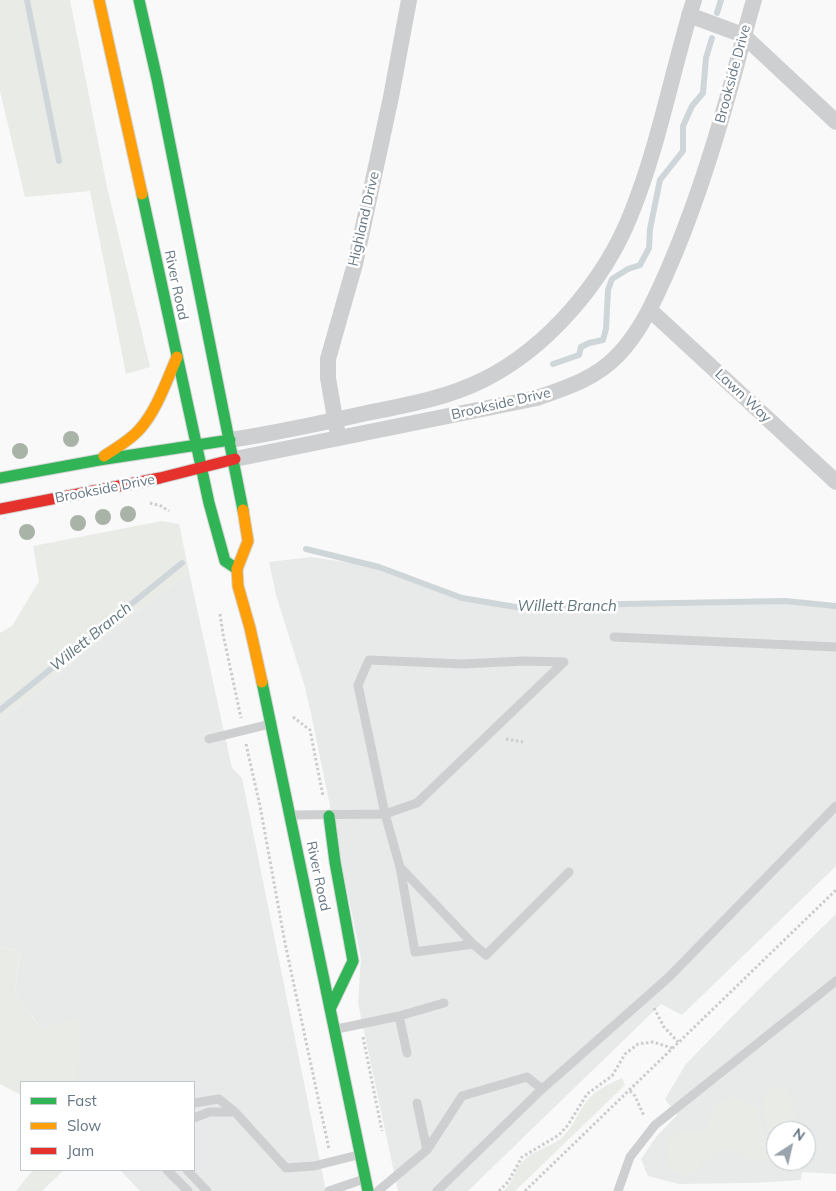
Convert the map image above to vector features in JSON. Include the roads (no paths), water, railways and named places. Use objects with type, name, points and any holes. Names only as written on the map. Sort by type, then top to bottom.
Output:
[{"type":"main road","name":"River Road","points":[[99,0],[195,445],[225,561],[237,569]]},
{"type":"main road","name":"River Road","points":[[139,0],[157,78],[235,459],[248,541],[237,569],[238,586],[250,628],[282,774],[368,1191]]},
{"type":"main road","points":[[99,460],[131,438],[142,425],[151,412],[176,357]]},
{"type":"main road","name":"Brookside Drive","points":[[0,478],[99,460],[230,440]]},
{"type":"main road","name":"Brookside Drive","points":[[0,509],[160,478],[235,459]]},
{"type":"main road","points":[[328,816],[353,961],[330,1009]]},
{"type":"street","name":"Highland Drive","points":[[338,437],[328,378],[328,359],[355,264],[391,97],[409,0]]},
{"type":"street","name":"Brookside Drive","points":[[235,459],[536,398],[573,386],[603,368],[616,357],[628,343],[650,310],[679,245],[730,90],[743,35],[754,0]]},
{"type":"street","name":"Brookside Drive","points":[[230,440],[335,420],[442,396],[483,380],[515,361],[547,336],[571,310],[597,275],[616,246],[630,216],[647,171],[691,8]]},
{"type":"street","points":[[691,8],[743,35],[836,122]]},
{"type":"street","name":"Lawn Way","points":[[650,310],[836,482]]},
{"type":"lane","points":[[614,637],[836,647]]},
{"type":"lane","points":[[290,815],[385,814],[417,803],[564,662],[524,661],[462,664],[369,660],[358,685],[385,814],[400,867],[415,952],[473,944]]},
{"type":"lane","points":[[210,739],[270,723]]},
{"type":"lane","points":[[437,1191],[542,1090],[676,970],[836,806]]},
{"type":"lane","points":[[400,867],[473,944],[486,955],[569,872]]},
{"type":"lane","points":[[618,1191],[630,1157],[651,1130],[836,981]]},
{"type":"lane","points":[[334,1030],[399,1016],[444,1003]]},
{"type":"lane","points":[[399,1016],[407,1053]]},
{"type":"lane","points":[[378,1191],[427,1150],[462,1096],[527,1077],[542,1090]]},
{"type":"lane","points":[[195,1103],[219,1099],[235,1112],[286,1168],[314,1166],[360,1155]]},
{"type":"lane","points":[[417,1103],[427,1150]]},
{"type":"lane","points":[[195,1118],[209,1112],[235,1112]]},
{"type":"lane","points":[[168,1171],[188,1191]]},
{"type":"lane","points":[[188,1171],[207,1191]]},
{"type":"lane","points":[[329,1191],[365,1179]]},
{"type":"waterway","points":[[27,0],[59,161]]},
{"type":"waterway","points":[[717,13],[721,0]]},
{"type":"waterway","points":[[553,364],[579,355],[581,347],[589,343],[603,340],[606,329],[608,290],[612,279],[628,269],[640,265],[649,248],[650,229],[660,180],[683,151],[683,126],[692,106],[703,93],[706,58],[712,38]]},
{"type":"waterway","name":"Willett Branch","points":[[306,549],[379,567],[462,598],[522,608],[785,601],[836,606]]},
{"type":"waterway","name":"Willett Branch","points":[[0,710],[182,563]]}]
